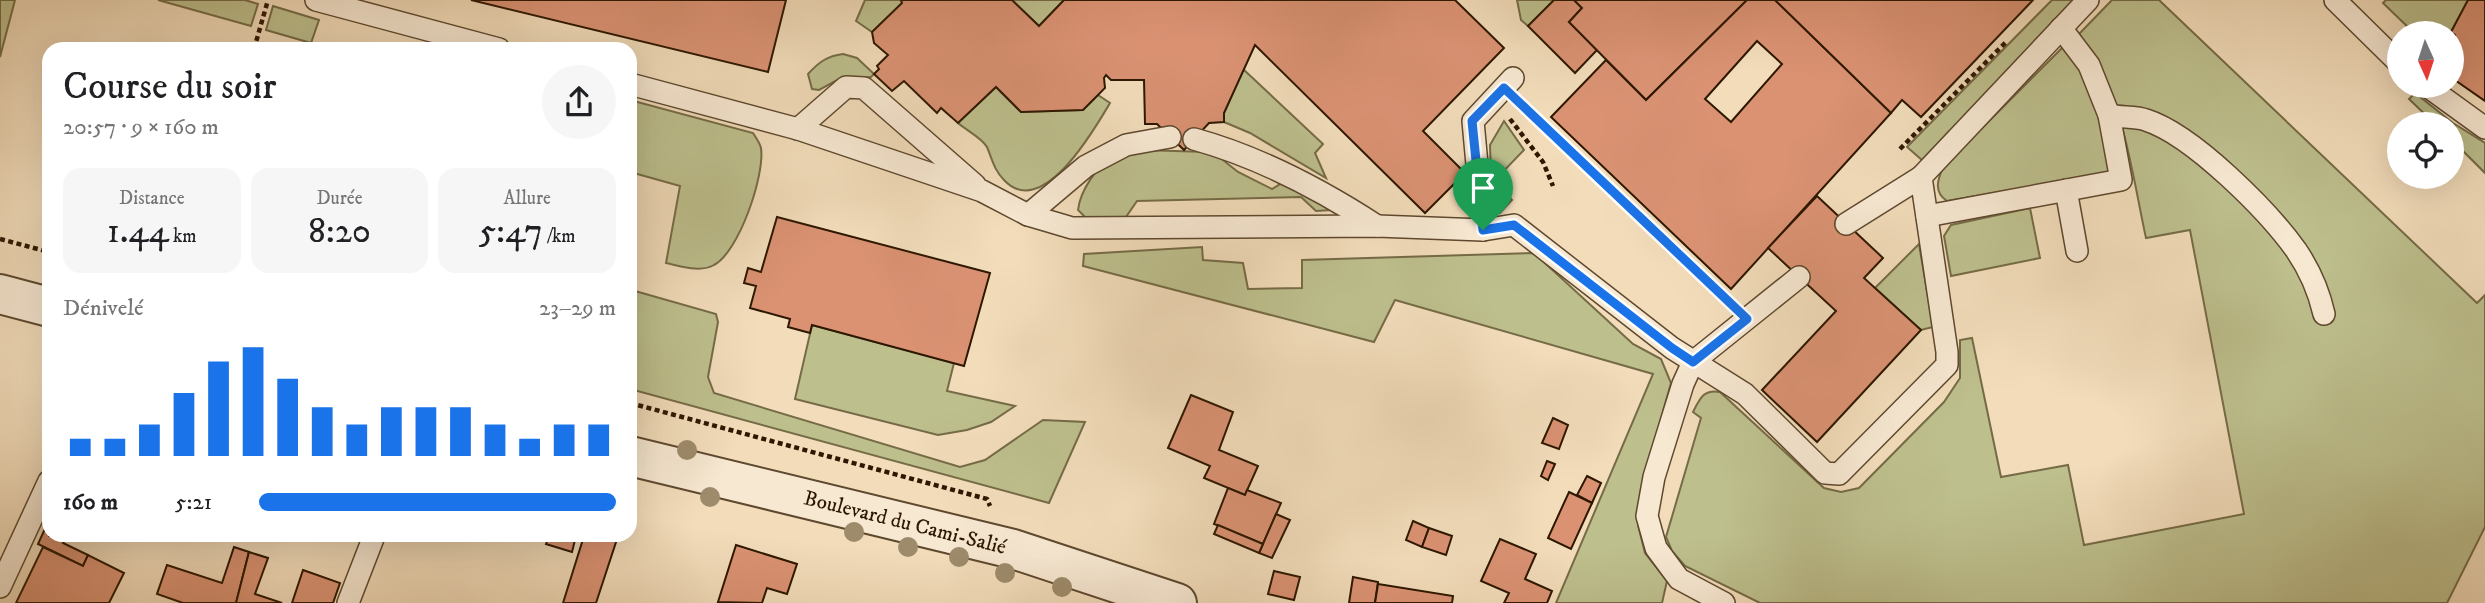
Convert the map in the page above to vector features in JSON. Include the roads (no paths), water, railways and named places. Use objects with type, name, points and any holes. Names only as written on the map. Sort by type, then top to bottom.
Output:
[{"type":"street","points":[[0,295],[42,305]]},
{"type":"street","name":"Boulevard du Cami-Salié","points":[[637,458],[1013,549],[1166,602]]},
{"type":"lane","points":[[316,0],[352,5],[476,42]]},
{"type":"lane","points":[[1846,223],[1921,177],[2088,0]]},
{"type":"lane","points":[[2335,0],[2387,51]]},
{"type":"lane","points":[[1927,216],[2121,180],[2109,115],[2089,65],[2062,28]]},
{"type":"lane","points":[[1483,230],[1472,121],[1509,83]]},
{"type":"lane","points":[[637,86],[798,129],[982,191],[1028,215],[1072,228],[1377,226],[1483,230],[1514,225],[1672,348],[1745,394],[1825,473],[1839,474],[1947,365],[1921,177]]},
{"type":"lane","points":[[798,129],[846,87],[864,88],[982,191]]},
{"type":"lane","points":[[2444,98],[2485,128]]},
{"type":"lane","points":[[2109,115],[2146,120],[2179,137],[2224,171],[2296,251],[2320,295],[2324,314]]},
{"type":"lane","points":[[1028,215],[1086,166],[1126,145],[1170,137]]},
{"type":"lane","points":[[1194,139],[1229,148],[1291,177],[1332,197],[1377,226]]},
{"type":"lane","points":[[2066,190],[2077,251]]},
{"type":"lane","points":[[1687,603],[1679,579],[1656,548],[1647,516],[1654,477],[1683,384],[1693,362],[1799,277]]},
{"type":"lane","points":[[0,587],[42,496]]},
{"type":"lane","points":[[348,603],[372,542]]},
{"type":"lane","points":[[1679,579],[1724,603]]}]
